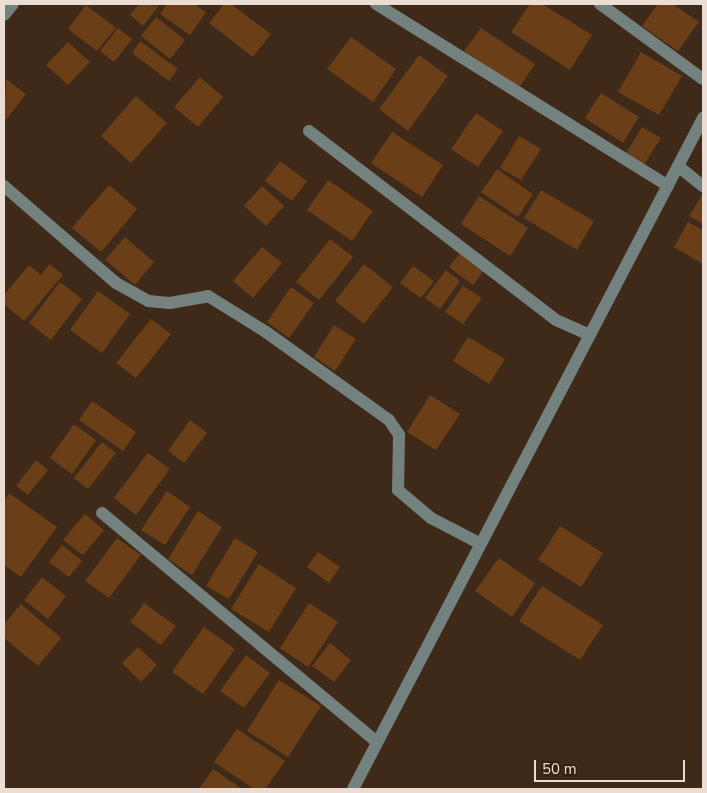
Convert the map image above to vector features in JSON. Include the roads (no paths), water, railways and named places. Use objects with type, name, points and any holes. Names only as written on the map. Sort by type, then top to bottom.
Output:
[{"type":"street","points":[[4,15],[13,4]]},
{"type":"street","points":[[376,4],[668,186]]},
{"type":"street","points":[[600,4],[703,79]]},
{"type":"street","points":[[353,789],[703,118]]},
{"type":"street","points":[[309,131],[556,320],[590,336]]},
{"type":"street","points":[[678,166],[703,186]]},
{"type":"street","points":[[4,186],[116,283],[148,301],[170,303],[208,296],[266,332],[390,420],[399,435],[398,490],[431,518],[481,544]]},
{"type":"street","points":[[102,513],[378,742]]}]
